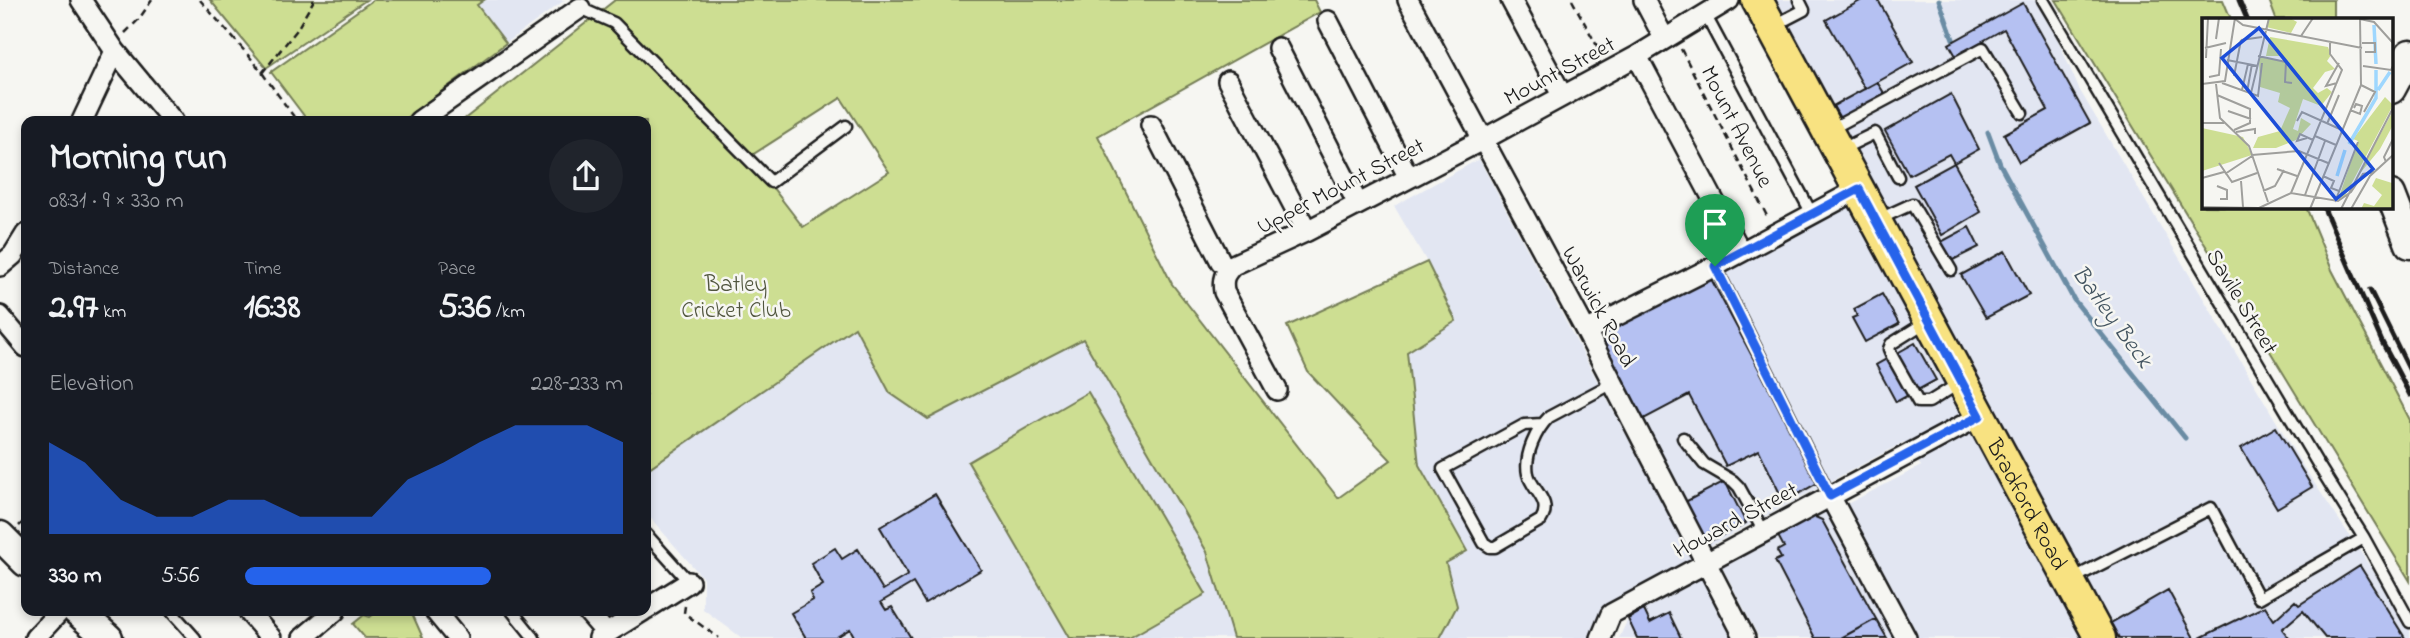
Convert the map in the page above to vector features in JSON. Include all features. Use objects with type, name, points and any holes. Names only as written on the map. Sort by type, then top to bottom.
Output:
[{"type":"main road","name":"Bradford Road","points":[[1757,0],[2099,638]]},
{"type":"street","points":[[81,0],[115,51],[169,116]]},
{"type":"street","name":"Warwick Road","points":[[1408,0],[1586,331],[1745,638]]},
{"type":"street","points":[[1511,0],[1562,95]]},
{"type":"street","points":[[1644,0],[1668,35]]},
{"type":"street","name":"Mount Street","points":[[1483,139],[1637,56],[1729,0]]},
{"type":"street","points":[[426,116],[581,4]]},
{"type":"street","points":[[1328,21],[1409,178]]},
{"type":"street","points":[[1278,48],[1358,204]]},
{"type":"street","points":[[84,116],[115,51]]},
{"type":"street","points":[[2392,87],[2410,54]]},
{"type":"street","points":[[1637,56],[1741,252]]},
{"type":"street","points":[[1228,81],[1307,231]]},
{"type":"street","points":[[1156,123],[1221,262],[1228,270],[1224,292],[1277,390]]},
{"type":"street","name":"Upper Mount Street","points":[[1228,270],[1483,139]]},
{"type":"street","points":[[1586,331],[1859,189]]},
{"type":"street","points":[[2392,198],[2410,244]]},
{"type":"street","points":[[0,266],[13,255],[21,242]]},
{"type":"street","points":[[0,316],[21,341]]},
{"type":"street","name":"Howard Street","points":[[1601,638],[1611,614],[1980,416]]},
{"type":"street","points":[[1830,496],[1906,638]]},
{"type":"street","points":[[0,536],[21,557]]},
{"type":"street","points":[[651,606],[689,582]]},
{"type":"street","points":[[35,638],[55,616]]},
{"type":"street","points":[[83,616],[108,638]]},
{"type":"street","points":[[252,616],[271,638]]},
{"type":"street","points":[[303,638],[329,616]]},
{"type":"street","points":[[439,616],[457,638]]},
{"type":"street","points":[[590,616],[603,636],[635,616]]},
{"type":"lane","points":[[1771,27],[1804,10],[1800,0]]},
{"type":"lane","name":"Savile Street","points":[[2043,0],[2364,538],[2410,622]]},
{"type":"lane","points":[[581,4],[614,23],[771,182],[846,126]]},
{"type":"lane","points":[[1705,14],[1812,214]]},
{"type":"lane","points":[[1833,141],[1983,48],[2022,113]]},
{"type":"lane","points":[[1833,141],[1875,133],[1898,177]]},
{"type":"lane","points":[[1876,221],[1912,204],[1951,270]]},
{"type":"lane","points":[[1715,266],[1830,496]]},
{"type":"lane","points":[[1929,321],[1891,344],[1889,349],[1902,375],[1918,402],[1923,403],[1929,402],[1961,381]]},
{"type":"lane","points":[[1542,424],[1524,425],[1443,469],[1484,543],[1490,547],[1495,547],[1541,520],[1545,513],[1545,502],[1528,475],[1528,453],[1542,424],[1549,417],[1613,383]]},
{"type":"lane","points":[[1524,425],[1536,436]]},
{"type":"lane","points":[[1683,438],[1704,464],[1739,487],[1764,532]]},
{"type":"lane","points":[[2068,580],[2211,508],[2259,598],[2364,538]]},
{"type":"lane","points":[[651,540],[689,582]]},
{"type":"lane","points":[[175,616],[195,638]]},
{"type":"lane","points":[[516,616],[534,638]]},
{"type":"path","points":[[115,51],[122,36],[139,19],[152,0]]},
{"type":"path","points":[[200,0],[262,73],[293,116]]},
{"type":"path","points":[[262,73],[296,31],[314,0]]},
{"type":"path","points":[[1572,0],[1610,70]]},
{"type":"path","name":"Mount Avenue","points":[[1668,35],[1776,233]]},
{"type":"path","points":[[689,582],[684,613],[719,638]]},
{"type":"shaded area","points":[[484,0],[565,0],[506,43],[477,5]]},
{"type":"shaded area","points":[[1757,0],[2041,0],[2079,89],[2301,463],[2410,626],[2410,638],[2099,638]]},
{"type":"shaded area","points":[[1479,159],[1693,560],[1594,638],[1440,638],[1457,606],[1445,563],[1466,551],[1419,465],[1407,352],[1456,321],[1427,262],[1394,206]]},
{"type":"shaded area","points":[[1856,205],[2088,638],[1759,638],[1720,563],[1820,510],[1849,503],[1921,466],[1904,442],[1706,548],[1596,337],[1776,239]]},
{"type":"shaded area","points":[[855,327],[890,393],[928,419],[1084,339],[1207,552],[1233,638],[742,638],[703,609],[703,578],[651,519],[651,467]]},
{"type":"shaded area","points":[[1702,578],[1733,638],[1619,638],[1628,619]]},
{"type":"green space","points":[[210,0],[366,0],[266,68]]},
{"type":"green space","points":[[373,0],[484,0],[477,5],[506,43],[409,116],[304,116],[271,72]]},
{"type":"green space","name":"Batley Cricket Club","points":[[615,0],[1314,0],[1320,12],[1098,136],[1172,284],[1338,498],[1391,460],[1308,372],[1287,326],[1427,262],[1456,321],[1407,352],[1419,465],[1467,551],[1446,563],[1457,606],[1440,638],[1233,638],[1207,552],[1083,339],[928,419],[890,393],[855,327],[651,467],[651,116],[468,116]],"holes":[[[841,98],[889,172],[803,227],[749,157]]]},
{"type":"green space","points":[[2056,0],[2223,0],[2231,18],[2202,18],[2202,208],[2306,208],[2332,270],[2410,420],[2410,581]]},
{"type":"green space","points":[[2269,0],[2333,0],[2333,18],[2276,18]]},
{"type":"green space","points":[[1088,392],[1206,594],[1129,638],[1070,638],[968,462]]},
{"type":"green space","points":[[363,616],[413,616],[423,638],[365,638],[353,624]]},
{"type":"building","points":[[1862,0],[1878,0],[1913,62],[1865,89],[1826,20]]},
{"type":"building","points":[[2023,3],[2090,123],[2019,162],[2004,134],[2048,110],[2004,29],[1956,56],[1949,44]]},
{"type":"building","points":[[1877,82],[1886,96],[1841,120],[1833,106]]},
{"type":"building","points":[[1951,94],[1979,149],[1954,163],[1949,154],[1909,175],[1885,131]]},
{"type":"building","points":[[1954,163],[1981,212],[1942,235],[1914,185]]},
{"type":"building","points":[[1969,227],[1979,247],[1951,261],[1941,242]]},
{"type":"building","points":[[2005,251],[2029,295],[1986,318],[1961,275]]},
{"type":"building","points":[[1709,275],[1819,482],[1784,502],[1759,450],[1726,466],[1689,395],[1642,420],[1597,333]]},
{"type":"building","points":[[1882,294],[1899,324],[1865,342],[1852,318],[1857,316],[1854,309]]},
{"type":"building","points":[[1915,343],[1936,380],[1896,402],[1876,365]]},
{"type":"building","points":[[2276,427],[2312,487],[2277,508],[2241,448]]},
{"type":"building","points":[[1725,481],[1746,523],[1706,543],[1685,502]]},
{"type":"building","points":[[935,494],[981,570],[925,603],[913,583],[881,602],[886,610],[892,607],[911,638],[855,638],[850,629],[835,638],[806,638],[791,613],[813,600],[810,593],[823,585],[811,563],[835,548],[842,559],[858,549],[883,590],[908,575],[880,527]]},
{"type":"building","points":[[1813,516],[1822,520],[1876,619],[1841,638],[1815,638],[1775,561],[1781,558],[1777,551],[1784,547],[1778,536]]},
{"type":"building","points":[[2360,566],[2405,638],[2325,638],[2303,611],[2282,629],[2289,638],[2200,638],[2265,606],[2274,620],[2295,601],[2299,605]]},
{"type":"building","points":[[2168,590],[2194,638],[2119,638],[2111,623]]},
{"type":"building","points":[[1644,610],[1650,623],[1669,613],[1681,638],[1637,638],[1628,619]]},
{"type":"building","points":[[1876,619],[1887,638],[1841,638]]},
{"type":"waterway","name":"Batley Beck","points":[[1939,0],[1953,39]]},
{"type":"waterway","name":"Batley Beck","points":[[1988,132],[2000,164],[2074,300],[2185,438]]},
{"type":"railway","points":[[2239,0],[2247,18]]},
{"type":"railway","points":[[2324,208],[2382,342],[2410,395]]},
{"type":"railway","points":[[2370,290],[2410,371]]},
{"type":"route","points":[[1859,189],[1980,416],[1830,496],[1715,266],[1859,189]]}]
